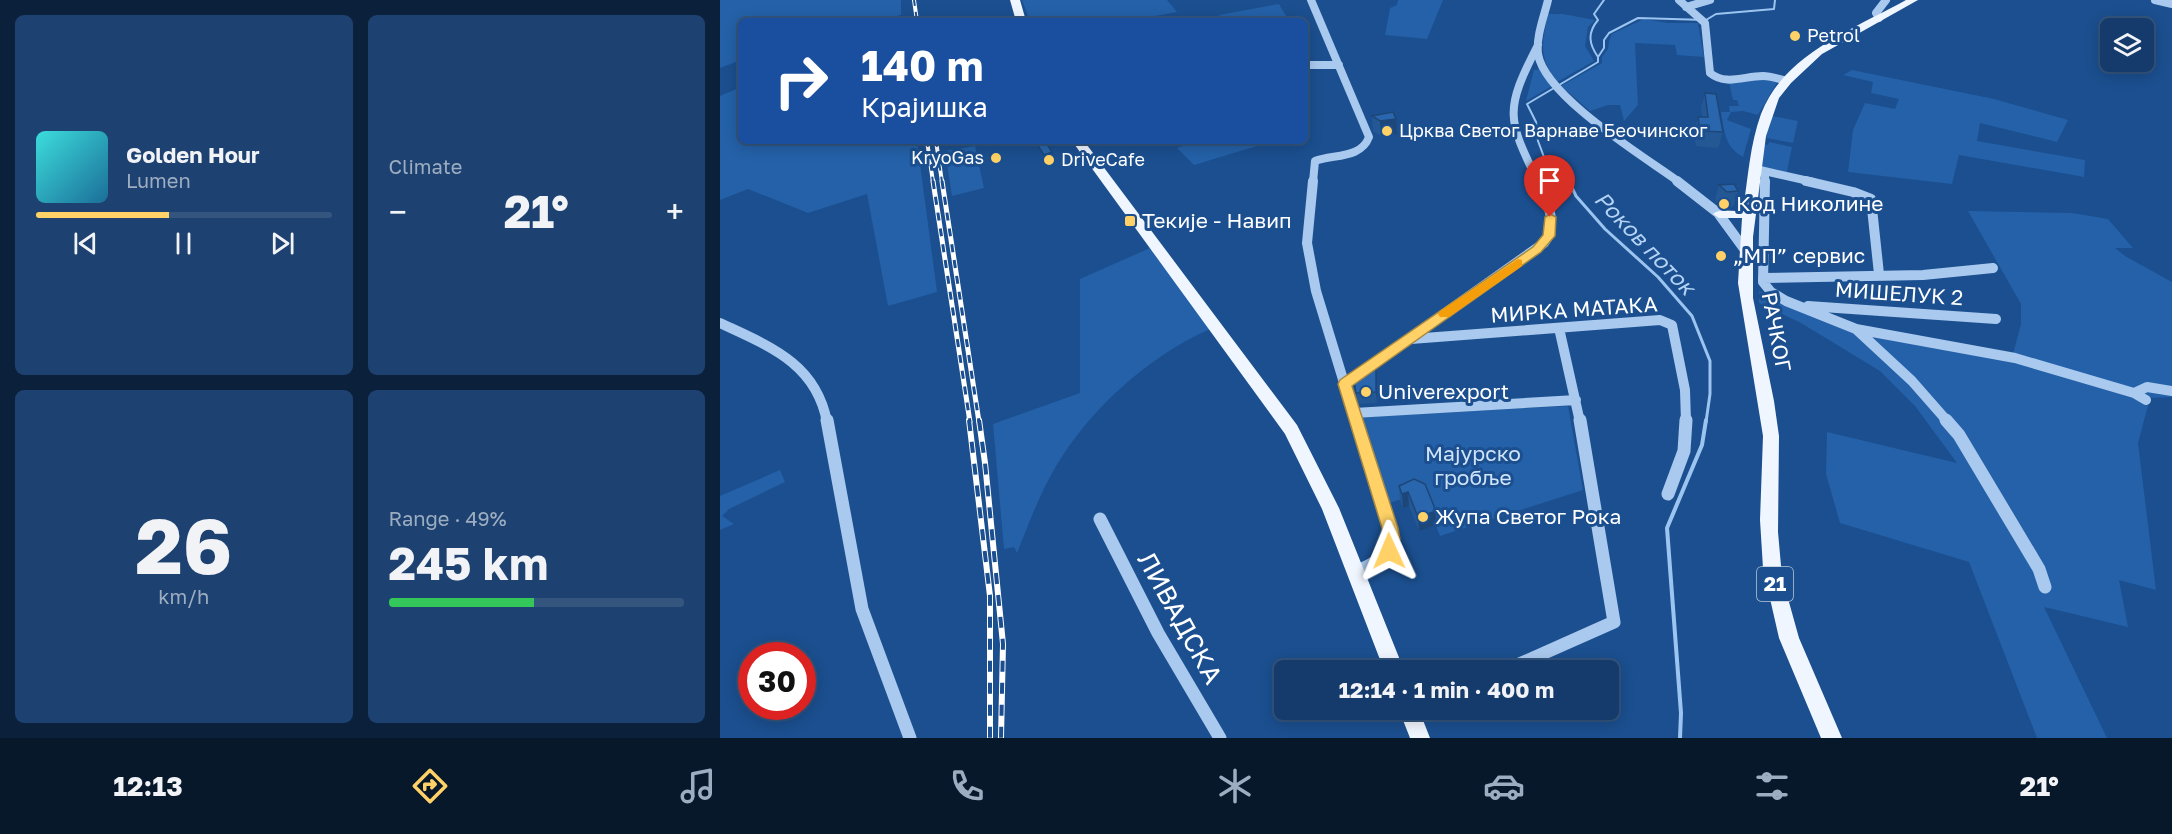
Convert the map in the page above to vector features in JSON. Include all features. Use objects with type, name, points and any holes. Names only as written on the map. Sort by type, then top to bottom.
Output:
[{"type":"main road","points":[[1015,0],[1021,18]]},
{"type":"main road","name":"РАЧКОГ","points":[[1832,738],[1792,646],[1774,580],[1769,533],[1770,420],[1746,298],[1745,250],[1749,212],[1760,170],[1765,118],[1774,99],[1787,81],[1822,50],[1913,0]]},
{"type":"main road","points":[[1080,144],[1231,346],[1300,446],[1330,508],[1390,660]]},
{"type":"main road","points":[[1719,214],[1736,216],[1749,212]]},
{"type":"main road","points":[[1415,720],[1420,738]]},
{"type":"street","points":[[1311,0],[1368,132],[1369,140],[1365,147],[1358,151],[1326,157],[1314,163],[1314,188],[1307,219],[1306,243],[1316,291],[1392,539],[1389,551],[1376,564],[1355,572]]},
{"type":"street","points":[[1345,384],[1537,250],[1549,236],[1551,226],[1547,204],[1516,135],[1513,121],[1513,108],[1526,67],[1538,45],[1548,0]]},
{"type":"street","points":[[1678,0],[1703,21],[1710,74],[1714,78],[1727,80],[1767,76],[1787,81]]},
{"type":"street","points":[[1686,7],[1710,0]]},
{"type":"street","points":[[1879,18],[1876,12],[1886,0]]},
{"type":"street","points":[[2156,0],[2172,4]]},
{"type":"street","points":[[1538,45],[1543,67],[1556,86],[1578,107],[1719,214],[1745,250]]},
{"type":"street","points":[[1308,65],[1339,65]]},
{"type":"street","points":[[1526,67],[1532,65],[1543,67]]},
{"type":"street","points":[[1880,274],[1871,199],[1867,194],[1760,170],[1763,282],[1771,292],[1856,329],[2015,358],[2134,393],[2146,400]]},
{"type":"street","points":[[1763,278],[1880,274],[1923,275],[1993,268]]},
{"type":"street","name":"МИШЕЛУК 2","points":[[1799,306],[1996,319]]},
{"type":"street","name":"МИРКА МАТАКА","points":[[1409,339],[1660,320],[1669,322],[1672,325],[1688,402],[1688,426],[1680,472],[1668,494]]},
{"type":"street","points":[[720,322],[778,350],[806,375],[824,406],[862,609],[910,738]]},
{"type":"street","points":[[1528,660],[1614,622],[1576,400],[1558,328]]},
{"type":"street","points":[[1856,329],[1912,381],[1959,435],[2039,569],[2045,587]]},
{"type":"street","points":[[2134,393],[2139,388],[2148,387],[2172,390]]},
{"type":"street","points":[[1354,413],[1576,400]]},
{"type":"street","name":"ЛИВАДСКА","points":[[1100,519],[1158,633],[1220,738]]},
{"type":"green space","points":[[720,0],[901,0],[901,15],[886,18],[738,18],[738,61],[720,68]]},
{"type":"green space","points":[[1022,0],[1167,0],[1177,12],[1155,16],[1156,18],[1029,18]]},
{"type":"green space","points":[[1398,0],[1443,0],[1427,39],[1385,35],[1390,8],[1397,5]]},
{"type":"green space","points":[[1279,4],[1287,18],[1220,18],[1219,15]]},
{"type":"green space","points":[[1548,14],[1563,14],[1595,20],[1588,27],[1585,46],[1594,61],[1557,82],[1547,65],[1543,50]]},
{"type":"green space","points":[[1644,19],[1668,23],[1698,23],[1704,57],[1677,55],[1675,45],[1635,43],[1638,105],[1624,121],[1620,105],[1608,105],[1590,111],[1561,86],[1602,63],[1602,57],[1608,49],[1612,34]]},
{"type":"green space","points":[[1541,69],[1552,86],[1526,101],[1534,70]]},
{"type":"green space","points":[[1852,70],[1994,99],[2068,120],[2057,142],[1980,123],[1977,141],[2085,160],[2084,177],[1959,155],[1952,184],[1848,172],[1853,130],[1865,103],[1895,109],[1899,99],[1871,93],[1873,82],[1843,75]]},
{"type":"green space","points":[[1759,79],[1778,81],[1758,115],[1743,111],[1731,112],[1727,120],[1751,129],[1743,157],[1729,143],[1721,112],[1730,112],[1729,106],[1739,106],[1737,100],[1733,100],[1729,82]]},
{"type":"green space","points":[[738,88],[738,144],[917,144],[937,292],[888,306],[867,194],[808,213],[748,189],[720,200],[720,96]]},
{"type":"green space","points":[[1768,115],[1798,121],[1793,143],[1761,137]]},
{"type":"green space","points":[[1769,142],[1792,147],[1786,176],[1755,165],[1762,143],[1768,145]]},
{"type":"green space","points":[[1189,144],[1257,144],[1257,146],[1194,165],[1177,148]]},
{"type":"green space","points":[[975,146],[984,188],[952,196],[945,151]]},
{"type":"green space","points":[[1968,211],[2072,213],[2108,219],[2133,248],[2115,248],[2172,282],[2172,397],[2150,398],[2138,443],[2156,590],[2119,580],[2128,627],[2044,607],[2107,738],[2037,738],[1969,562],[1840,523],[1826,474],[1827,432],[1957,463],[1915,406],[1880,371],[1801,323],[1759,303],[1759,291],[1854,329],[2012,358],[2021,324],[2021,304]]},
{"type":"green space","points":[[1150,248],[1210,329],[1162,356],[1118,390],[1098,410],[1080,431],[1050,477],[1017,553],[1014,547],[1004,549],[993,424],[1080,393],[1080,279]]},
{"type":"green space","name":"Мајурско гробље","points":[[1568,406],[1583,490],[1440,536],[1425,499],[1409,497],[1389,503],[1362,417]]},
{"type":"green space","points":[[780,470],[785,482],[729,509],[722,516],[734,524],[720,530],[720,496]]},
{"type":"building","points":[[1705,93],[1716,94],[1723,132],[1700,131],[1698,117],[1708,117]]},
{"type":"building","points":[[1393,112],[1396,119],[1380,121],[1372,116]]},
{"type":"building","points":[[1037,144],[1047,144],[1052,152],[1044,155]]},
{"type":"building","points":[[1734,184],[1738,191],[1727,192],[1719,185]]},
{"type":"building","points":[[1376,368],[1376,392],[1356,393],[1353,374],[1361,369]]},
{"type":"building","points":[[1414,479],[1425,484],[1436,511],[1418,517],[1408,492],[1402,494],[1399,486]]},
{"type":"waterway","points":[[1598,57],[1590,38],[1592,29],[1598,20],[1594,14],[1604,0]]},
{"type":"waterway","name":"Роков поток","points":[[1598,57],[1609,33],[1638,18],[1706,20],[1716,14],[1774,9],[1775,0]]},
{"type":"waterway","name":"Роков поток","points":[[1569,181],[1544,157],[1538,141],[1536,122],[1527,104],[1598,62],[1598,57]]},
{"type":"waterway","name":"Роков поток","points":[[1569,181],[1576,196],[1605,229],[1658,277],[1692,316],[1710,361],[1710,394],[1706,422]]},
{"type":"waterway","name":"Роков поток","points":[[1680,738],[1681,713],[1667,528],[1702,445],[1706,420]]},
{"type":"railway","points":[[914,0],[917,18]]},
{"type":"railway","points":[[927,144],[933,182]]},
{"type":"railway","points":[[936,144],[942,182]]},
{"type":"railway","points":[[933,181],[970,422]]},
{"type":"railway","points":[[942,181],[979,422]]},
{"type":"railway","points":[[969,420],[990,596],[990,738]]},
{"type":"railway","points":[[979,420],[1003,644],[1001,738]]},
{"type":"slow traffic","points":[[1445,314],[1518,263]]},
{"type":"place","name":"Petrol","points":[[1795,36]]},
{"type":"place","name":"Црква Светог Варнаве Беочинског","points":[[1387,131]]},
{"type":"place","name":"KryoGas","points":[[996,158]]},
{"type":"place","name":"DriveCafe","points":[[1049,160]]},
{"type":"place","name":"Код Николине","points":[[1724,204]]},
{"type":"place","name":"Текије - Навип","points":[[1130,221]]},
{"type":"place","name":"„МП” сервис","points":[[1721,256]]},
{"type":"place","name":"Univerexport","points":[[1366,392]]},
{"type":"place","name":"Жупа Светог Рока","points":[[1423,517]]},
{"type":"route","points":[[1389,551],[1392,539],[1390,528],[1345,384],[1537,250],[1545,243],[1551,231],[1550,217]]}]
